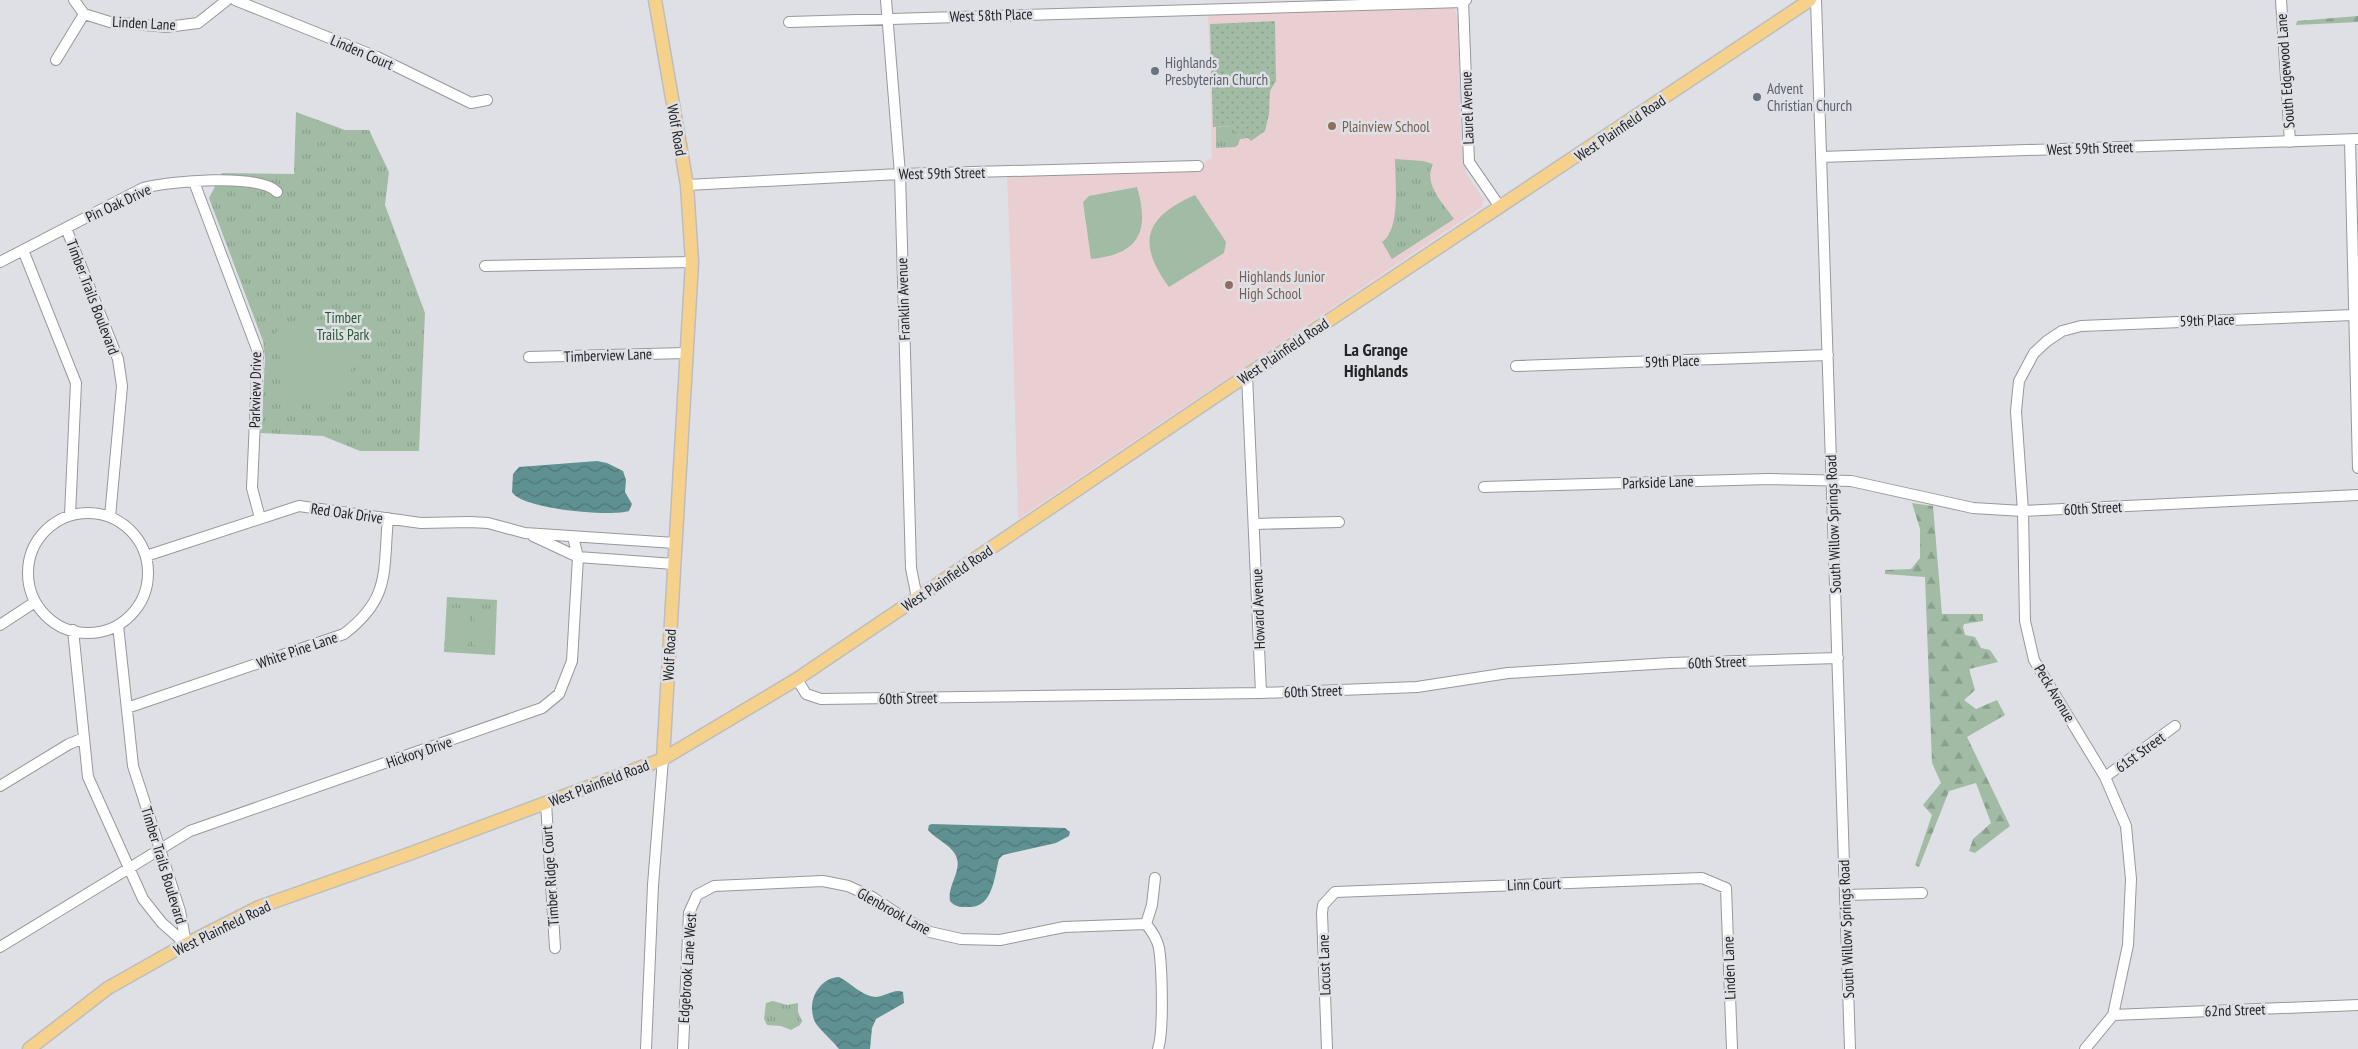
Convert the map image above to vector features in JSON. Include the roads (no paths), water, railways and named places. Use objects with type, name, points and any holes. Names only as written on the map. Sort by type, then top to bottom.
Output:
[{"type":"main road","name":"Wolf Road","points":[[655,0],[687,185],[692,262],[663,759]]},
{"type":"main road","name":"West Plainfield Road","points":[[29,1049],[108,988],[186,944],[259,907],[663,759],[797,679],[1247,375],[1810,0]]},
{"type":"street","points":[[56,60],[84,14],[74,0]]},
{"type":"street","name":"Linden Lane","points":[[84,14],[110,22],[167,27],[198,23],[227,0]]},
{"type":"street","name":"Linden Court","points":[[235,0],[377,57],[471,103],[487,100]]},
{"type":"street","name":"Franklin Avenue","points":[[886,0],[900,174],[911,568],[917,598]]},
{"type":"street","name":"South Willow Springs Road","points":[[1816,0],[1850,1049]]},
{"type":"street","name":"South Edgewood Lane","points":[[2281,0],[2290,142]]},
{"type":"street","name":"West 58th Place","points":[[789,22],[1292,3],[1464,1]]},
{"type":"street","name":"Laurel Avenue","points":[[1464,1],[1469,162],[1500,207]]},
{"type":"street","points":[[2354,140],[2353,315],[2358,468]]},
{"type":"street","name":"West 59th Street","points":[[1821,157],[2354,140]]},
{"type":"street","name":"West 59th Street","points":[[687,185],[900,174],[1198,166]]},
{"type":"street","name":"Pin Oak Drive","points":[[0,262],[144,188],[165,183],[252,181],[271,186],[277,192]]},
{"type":"street","name":"Parkview Drive","points":[[194,182],[258,352],[252,488],[260,518]]},
{"type":"street","name":"Timber Trails Boulevard","points":[[66,228],[118,359],[122,386],[110,517]]},
{"type":"street","points":[[23,250],[76,384],[70,515]]},
{"type":"street","points":[[485,266],[692,262]]},
{"type":"street","name":"59th Place","points":[[2062,331],[2090,325],[2353,315]]},
{"type":"street","name":"Peck Avenue","points":[[2062,331],[2034,353],[2023,371],[2020,381],[2016,427],[2023,511],[2025,622],[2034,660],[2105,777],[2126,826],[2131,879],[2128,945],[2113,1015],[2085,1049]]},
{"type":"street","name":"Timberview Lane","points":[[529,357],[686,353]]},
{"type":"street","name":"59th Place","points":[[1516,366],[1828,355]]},
{"type":"street","name":"Howard Avenue","points":[[1247,375],[1261,693]]},
{"type":"street","name":"Parkside Lane","points":[[1484,487],[1768,479],[1832,481]]},
{"type":"street","name":"60th Street","points":[[1832,481],[1850,481],[1973,508],[2023,511],[2358,495]]},
{"type":"street","name":"Red Oak Drive","points":[[146,556],[300,506],[421,523],[488,523],[525,533],[573,538],[675,543]]},
{"type":"street","points":[[91,513],[110,517],[128,528],[144,550],[149,571],[146,592],[136,610],[113,628],[93,634],[64,629],[47,618],[35,602],[28,582],[27,570],[32,550],[50,526],[70,515],[91,513]]},
{"type":"street","name":"White Pine Lane","points":[[127,708],[344,634],[362,620],[374,605],[382,584],[388,518]]},
{"type":"street","points":[[1254,524],[1339,522]]},
{"type":"street","name":"Red Oak Drive","points":[[525,533],[578,557],[674,564]]},
{"type":"street","name":"Hickory Drive","points":[[0,947],[190,831],[542,708],[559,694],[570,670],[573,651],[578,557],[573,538]]},
{"type":"street","points":[[0,625],[35,602]]},
{"type":"street","name":"Timber Trails Boulevard","points":[[118,625],[133,766],[180,911],[186,944]]},
{"type":"street","name":"Timber Trails Boulevard","points":[[73,630],[88,777],[144,899],[162,923],[186,944]]},
{"type":"street","name":"60th Street","points":[[797,679],[806,694],[821,699],[1261,693],[1417,687],[1527,672],[1670,663],[1838,658]]},
{"type":"street","name":"61st Street","points":[[2105,777],[2175,726]]},
{"type":"street","points":[[0,786],[69,744],[84,738]]},
{"type":"street","name":"Wolf Road","points":[[646,1049],[653,885],[663,759]]},
{"type":"street","name":"Timber Ridge Court","points":[[546,803],[555,948]]},
{"type":"street","points":[[1155,878],[1152,905],[1146,924],[1153,932],[1159,947],[1162,1032],[1158,1049]]},
{"type":"street","name":"Linn Court","points":[[1340,891],[1702,878],[1726,888]]},
{"type":"street","name":"Glenbrook Lane","points":[[702,890],[720,885],[823,881],[856,889],[930,932],[960,939],[1000,940],[1064,927],[1146,924]]},
{"type":"street","name":"Linden Lane","points":[[1726,888],[1732,1049]]},
{"type":"street","name":"Edgebrook Lane West","points":[[683,1049],[689,913],[693,900],[702,890]]},
{"type":"street","name":"Locust Lane","points":[[1327,1049],[1322,912],[1323,905],[1330,896],[1340,891]]},
{"type":"street","points":[[1845,895],[1922,893]]},
{"type":"street","name":"62nd Street","points":[[2113,1015],[2358,1005]]},
{"type":"water","points":[[597,461],[607,463],[623,471],[626,480],[625,492],[632,504],[629,511],[604,513],[548,507],[519,498],[512,492],[513,474],[519,467]]},
{"type":"water","points":[[929,825],[1065,828],[1070,832],[1069,836],[1056,843],[1003,855],[999,859],[994,883],[983,903],[976,906],[963,907],[956,906],[950,901],[951,889],[958,866],[955,854],[928,830]]},
{"type":"water","points":[[839,977],[870,996],[879,997],[896,991],[903,992],[904,1003],[876,1019],[872,1028],[870,1049],[839,1049],[815,1022],[812,1007],[816,993],[825,982]]},
{"type":"place","name":"Highlands Presbyterian Church","points":[[1155,71]]},
{"type":"place","name":"Advent Christian Church","points":[[1757,97]]},
{"type":"place","name":"Plainview School","points":[[1332,126]]},
{"type":"place","name":"Highlands Junior High School","points":[[1229,285]]},
{"type":"district","name":"La Grange Highlands","points":[[1376,359]]},
{"type":"park label","name":"Timber Trails Park","points":[[343,326]]}]
